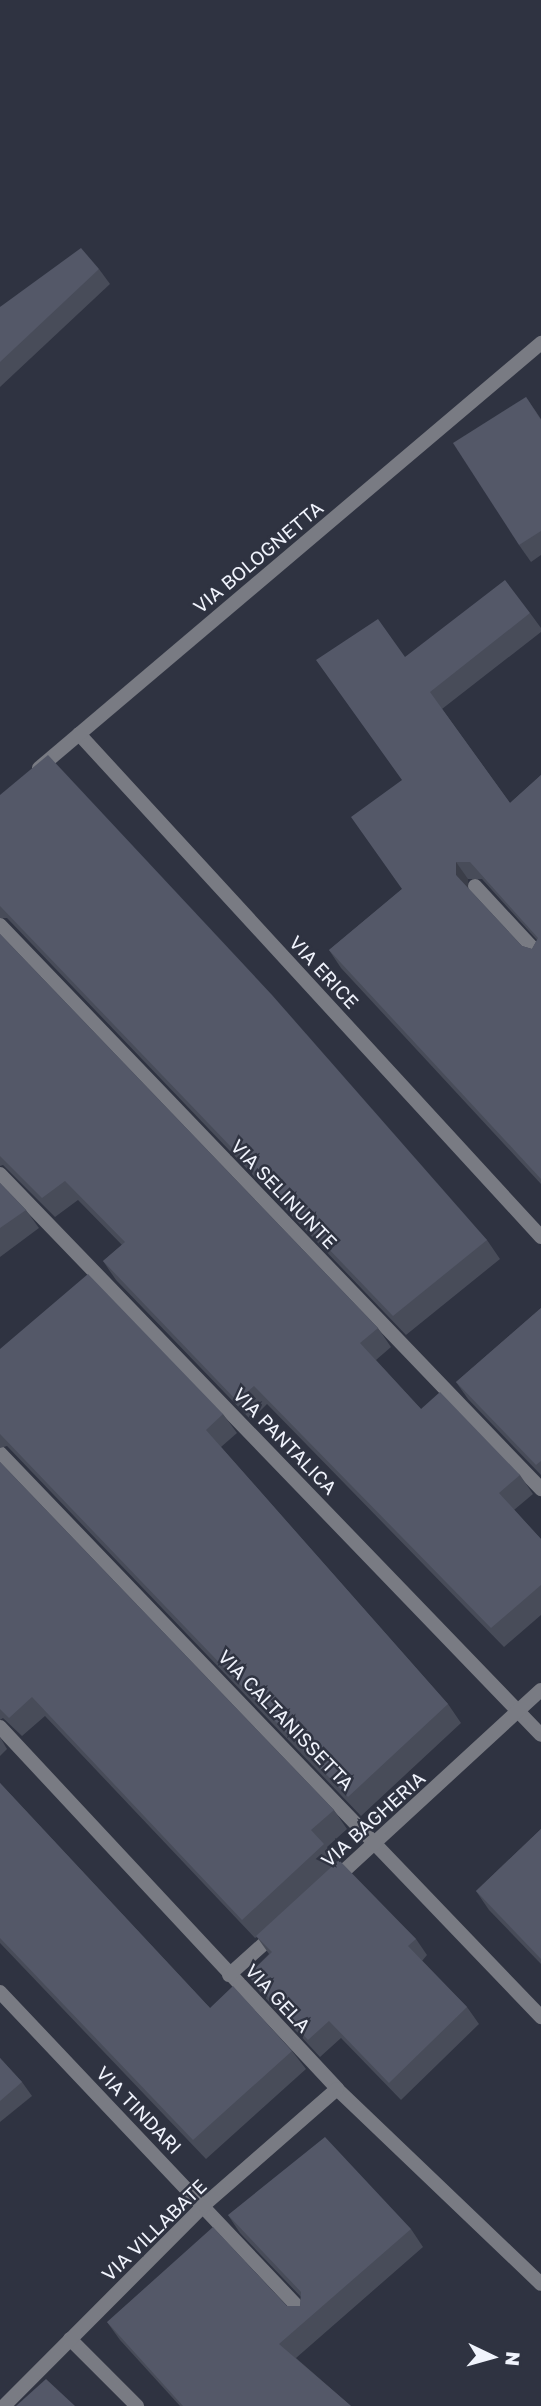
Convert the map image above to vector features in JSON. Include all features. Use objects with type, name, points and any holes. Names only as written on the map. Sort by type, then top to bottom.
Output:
[{"type":"street","name":"VIA BOLOGNETTA","points":[[30,776],[541,343]]},
{"type":"street","name":"VIA ERICE","points":[[79,734],[541,1237]]},
{"type":"street","points":[[475,886],[541,957]]},
{"type":"street","name":"VIA SELINUNTE","points":[[0,925],[541,1489]]},
{"type":"street","name":"VIA PANTALICA","points":[[0,1174],[541,1735]]},
{"type":"street","name":"VIA CALTANISSETTA","points":[[0,1453],[378,1841],[541,2017]]},
{"type":"street","name":"VIA BAGHERIA","points":[[318,1894],[541,1690]]},
{"type":"street","name":"VIA GELA","points":[[0,1727],[337,2088],[541,2284]]},
{"type":"street","points":[[229,1975],[289,1921]]},
{"type":"street","name":"VIA TINDARI","points":[[0,1992],[307,2317]]},
{"type":"street","name":"VIA VILLABATE","points":[[4,2406],[204,2205],[337,2088]]},
{"type":"street","points":[[70,2339],[137,2406]]},
{"type":"building","points":[[81,248],[99,269],[0,362],[0,307]]},
{"type":"building","points":[[526,397],[541,420],[541,531],[519,545],[453,443]]},
{"type":"building","points":[[505,580],[530,613],[430,692],[510,803],[541,775],[541,1179],[329,950],[402,889],[351,817],[402,780],[316,660],[378,619],[405,657]],"holes":[[[456,862],[470,862],[538,938],[532,949],[522,946],[456,875]]]},
{"type":"building","points":[[48,755],[272,995],[487,1240],[393,1316],[0,906],[0,795]]},
{"type":"building","points":[[0,934],[378,1328],[360,1343],[421,1409],[440,1392],[520,1475],[499,1493],[541,1539],[541,1585],[491,1628],[254,1386],[237,1401],[103,1261],[125,1242],[65,1181],[42,1198],[0,1156]]},
{"type":"building","points":[[0,1183],[26,1210],[0,1228]]},
{"type":"building","points":[[88,1274],[223,1414],[206,1430],[448,1704],[348,1797],[0,1434],[0,1349]]},
{"type":"building","points":[[541,1308],[541,1461],[536,1465],[456,1382]]},
{"type":"building","points":[[0,1462],[334,1810],[311,1830],[324,1844],[242,1920],[32,1697],[9,1718],[0,1709]]},
{"type":"building","points":[[0,1783],[210,2008],[233,1986],[292,2051],[193,2140],[0,1938]]},
{"type":"building","points":[[541,1829],[541,1959],[476,1891]]},
{"type":"building","points":[[339,1860],[416,1939],[408,1946],[467,2007],[389,2083],[329,2021],[308,2040],[248,1975],[272,1952],[256,1936]]},
{"type":"building","points":[[0,2058],[22,2082],[0,2101]]},
{"type":"building","points":[[325,2137],[411,2229],[279,2344],[351,2406],[183,2406],[107,2322],[213,2227],[287,2306],[300,2306],[301,2292],[228,2215]]},
{"type":"building","points":[[46,2379],[75,2406],[16,2406]]}]
